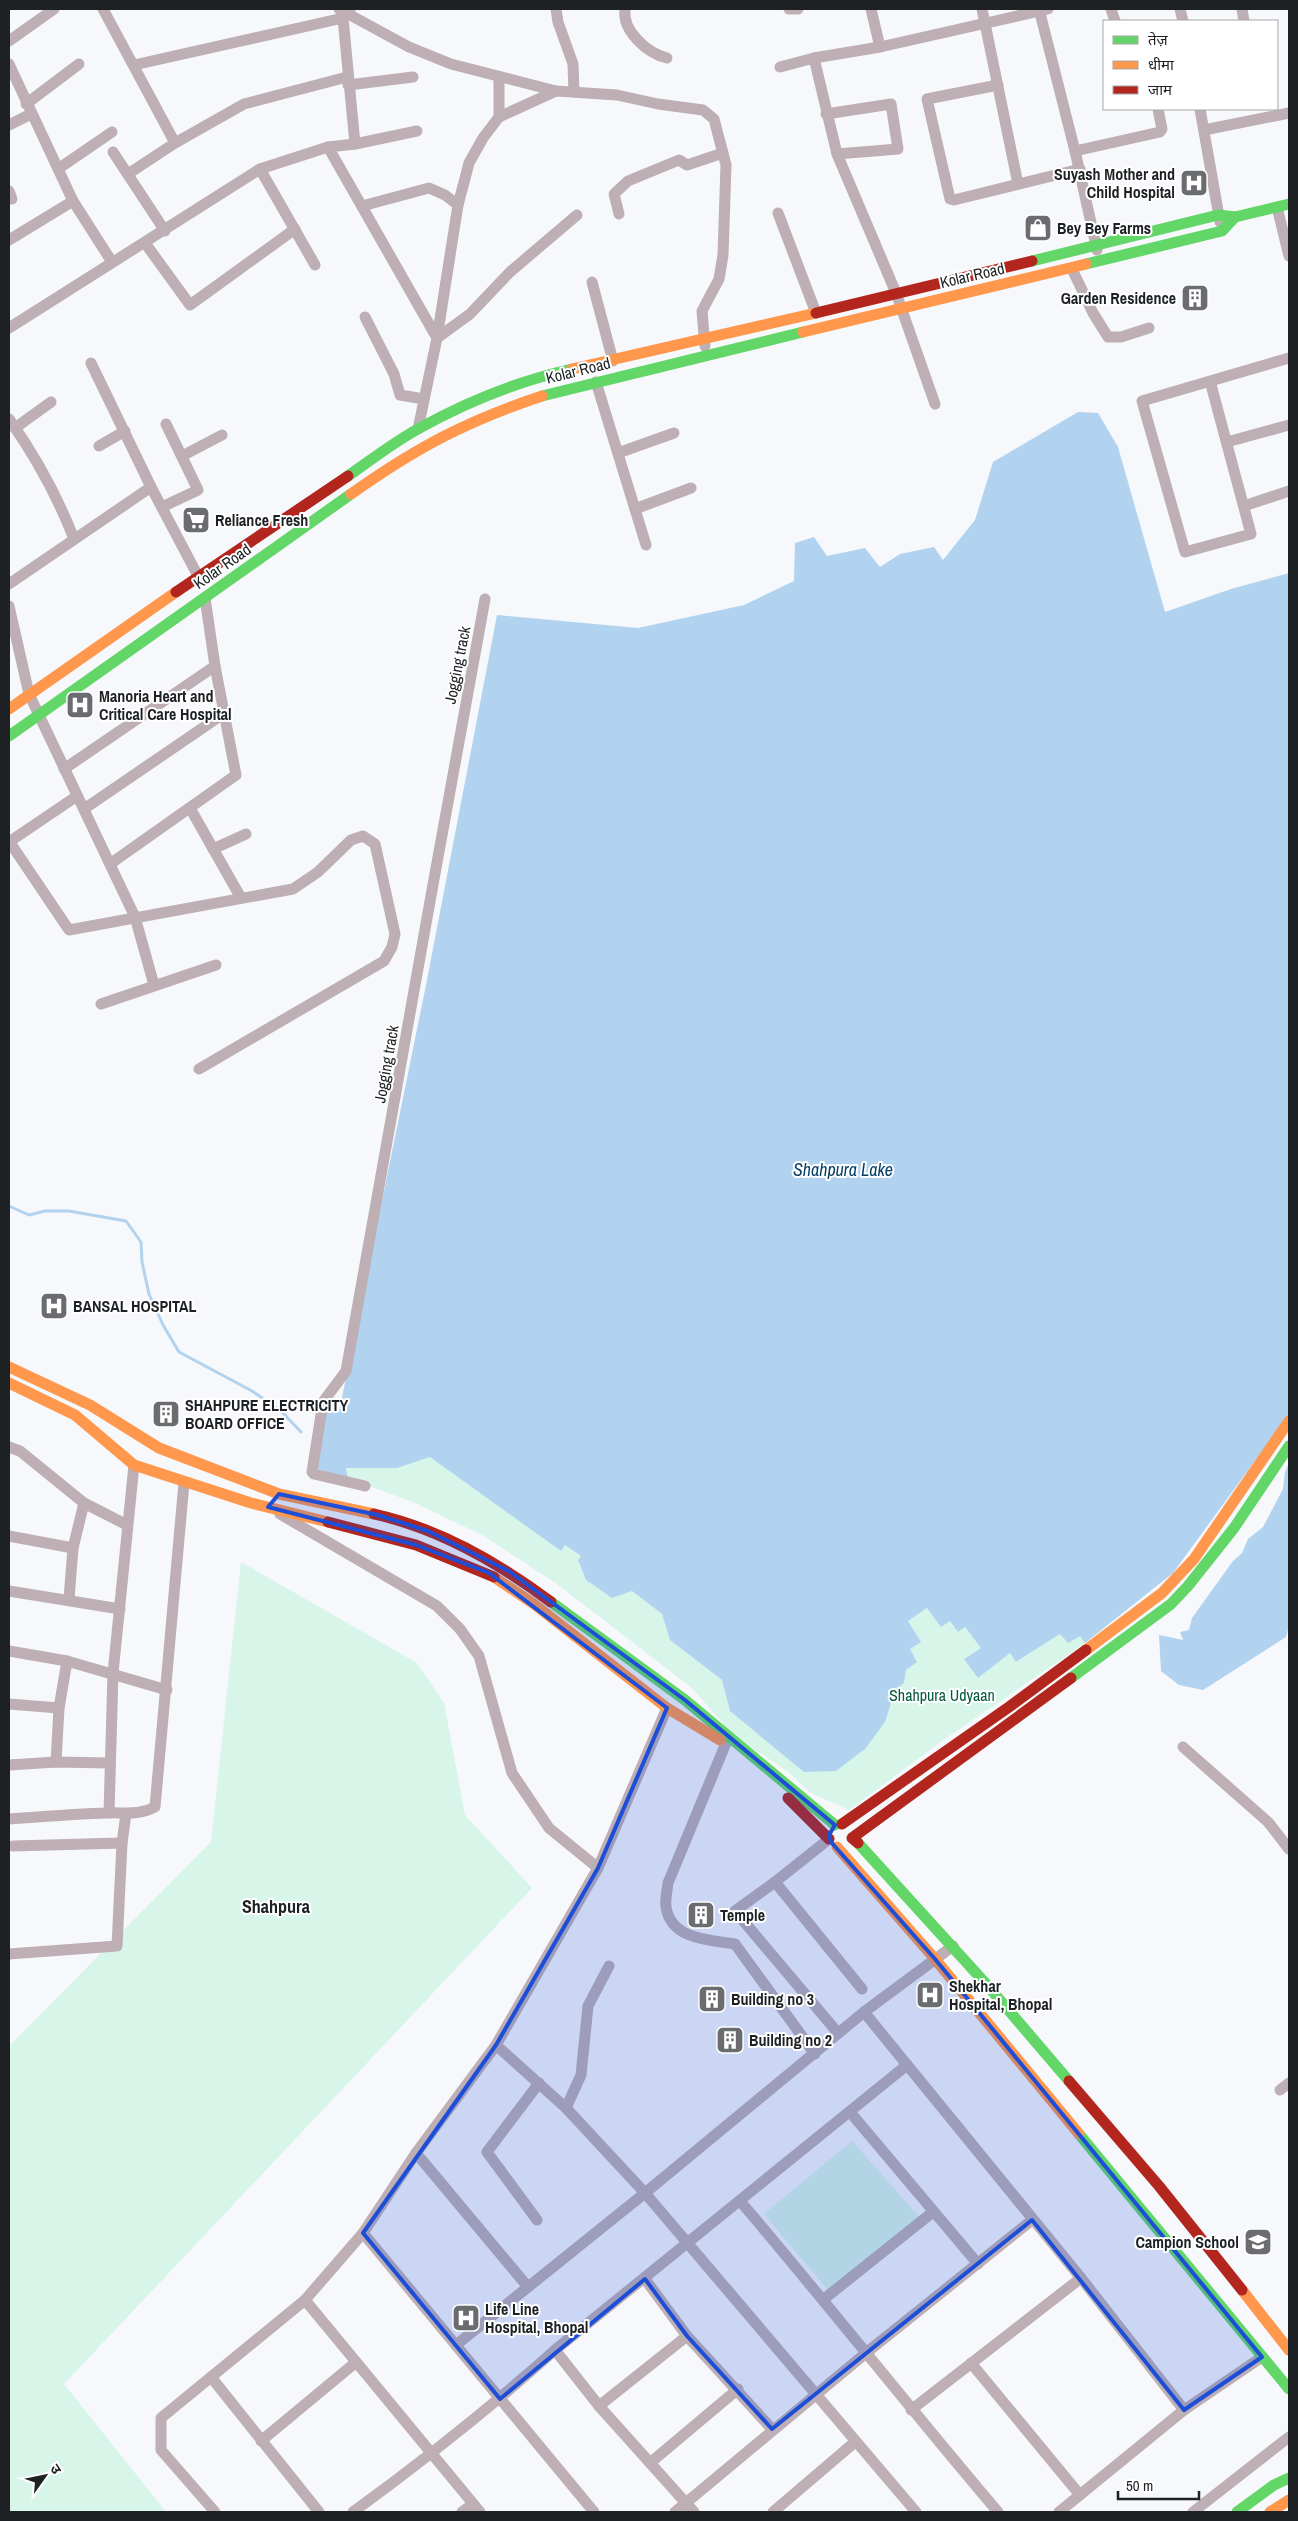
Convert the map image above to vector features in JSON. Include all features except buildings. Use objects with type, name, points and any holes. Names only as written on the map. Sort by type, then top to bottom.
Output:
[{"type":"street","points":[[9,41],[54,9]]},
{"type":"street","points":[[103,9],[175,143]]},
{"type":"street","points":[[556,9],[558,22],[573,64],[574,92]]},
{"type":"street","points":[[625,9],[624,15],[629,29],[642,45],[654,55],[666,58]]},
{"type":"street","points":[[789,9],[798,9]]},
{"type":"street","points":[[871,9],[880,47]]},
{"type":"street","points":[[982,9],[1018,184]]},
{"type":"street","points":[[780,67],[814,58],[880,47],[985,24],[1042,9],[1101,261]]},
{"type":"street","points":[[134,65],[345,13],[409,46],[451,64],[556,91],[617,95],[658,104],[703,110],[714,119],[726,165],[723,255],[719,279],[702,310],[703,341],[708,355]]},
{"type":"street","points":[[345,13],[347,81],[355,144]]},
{"type":"street","points":[[814,58],[837,154],[896,292],[935,404]]},
{"type":"street","points":[[9,64],[73,201],[112,262]]},
{"type":"street","points":[[9,125],[79,64]]},
{"type":"street","points":[[128,174],[175,143],[244,104],[271,95],[347,81],[413,77]]},
{"type":"street","points":[[499,117],[500,77]]},
{"type":"street","points":[[998,85],[927,99],[950,199],[954,200],[1080,169]]},
{"type":"street","points":[[418,429],[437,338],[458,205],[469,163],[483,138],[499,117],[556,91]]},
{"type":"street","points":[[826,114],[891,104],[898,149],[837,154]]},
{"type":"street","points":[[1075,151],[1160,132],[1162,129],[1158,110]]},
{"type":"street","points":[[1200,110],[1222,231]]},
{"type":"street","points":[[1204,130],[1261,114],[1289,113]]},
{"type":"street","points":[[9,328],[260,169],[328,147],[355,144],[417,130]]},
{"type":"street","points":[[58,169],[112,132]]},
{"type":"street","points":[[328,147],[437,338]]},
{"type":"street","points":[[113,152],[164,231]]},
{"type":"street","points":[[619,214],[614,194],[622,185],[679,160],[687,165],[723,153]]},
{"type":"street","points":[[260,169],[315,265]]},
{"type":"street","points":[[362,206],[429,188],[444,194],[458,205]]},
{"type":"street","points":[[9,240],[73,201]]},
{"type":"street","name":"Kolar Road","points":[[9,709],[198,576],[418,429],[518,383],[703,341],[896,292],[1218,215],[1235,217],[1289,204]]},
{"type":"street","points":[[1277,207],[1289,256]]},
{"type":"street","points":[[778,213],[816,313]]},
{"type":"street","points":[[437,338],[470,314],[510,272],[578,215]]},
{"type":"street","points":[[1222,231],[1235,217]]},
{"type":"street","points":[[145,243],[190,305],[294,229]]},
{"type":"street","name":"Kolar Road","points":[[9,736],[423,445],[469,422],[516,404],[596,382],[1222,231]]},
{"type":"street","points":[[1072,268],[1093,313],[1108,337],[1121,337],[1149,328]]},
{"type":"street","points":[[592,282],[613,361]]},
{"type":"street","points":[[364,317],[394,374],[400,395],[424,399]]},
{"type":"street","points":[[1210,382],[1251,532],[1249,536],[1189,552],[1183,550],[1142,401],[1289,358]]},
{"type":"street","points":[[91,363],[151,486],[198,576]]},
{"type":"street","points":[[596,382],[646,545]]},
{"type":"street","points":[[51,402],[12,423],[58,498],[74,539]]},
{"type":"street","points":[[162,507],[198,490],[166,424]]},
{"type":"street","points":[[1227,442],[1289,424]]},
{"type":"street","points":[[99,446],[125,431]]},
{"type":"street","points":[[618,453],[674,433]]},
{"type":"street","points":[[182,456],[222,434]]},
{"type":"street","points":[[9,584],[151,486]]},
{"type":"street","points":[[635,508],[691,488]]},
{"type":"street","points":[[1244,506],[1289,492]]},
{"type":"street","points":[[243,546],[255,563]]},
{"type":"street","points":[[110,864],[236,775],[226,712],[215,666],[205,598]]},
{"type":"street","name":"Jogging track","points":[[365,1486],[312,1472],[322,1402],[346,1371],[412,1011],[439,846],[485,599]]},
{"type":"street","points":[[9,606],[29,694],[135,917],[154,985]]},
{"type":"street","points":[[64,769],[215,666]]},
{"type":"street","points":[[84,810],[226,712]]},
{"type":"street","points":[[77,796],[9,842],[69,930],[293,889],[318,872],[351,840],[363,836],[375,844],[395,934],[392,947],[384,961],[199,1070]]},
{"type":"street","points":[[190,808],[241,898]]},
{"type":"street","points":[[213,850],[246,834]]},
{"type":"street","points":[[101,1004],[216,965]]},
{"type":"street","points":[[9,1367],[90,1405],[159,1448],[279,1494],[378,1515],[428,1531],[509,1571],[685,1700],[839,1824],[852,1831],[852,1838]]},
{"type":"street","points":[[9,1383],[74,1416],[134,1465],[184,1483],[416,1546],[489,1573],[534,1604],[667,1708],[726,1743],[778,1789],[833,1843],[935,1959],[1289,2389]]},
{"type":"street","points":[[833,1843],[830,1831],[839,1824],[1009,1706],[1162,1593],[1194,1559],[1289,1421]]},
{"type":"street","points":[[838,2033],[735,1910],[833,1843],[848,1845],[852,1838],[1171,1604],[1198,1577],[1289,1446]]},
{"type":"street","points":[[9,1447],[27,1456],[84,1503],[128,1525]]},
{"type":"street","points":[[109,1812],[113,1673],[134,1465]]},
{"type":"street","points":[[9,1819],[109,1812],[126,1814],[146,1811],[155,1807],[167,1690],[184,1483]]},
{"type":"street","points":[[268,1507],[279,1494]]},
{"type":"street","points":[[69,1599],[73,1548],[84,1503]]},
{"type":"street","points":[[268,1507],[437,1606],[460,1628],[479,1656],[512,1773],[550,1828],[598,1868]]},
{"type":"street","points":[[9,1536],[73,1548]]},
{"type":"street","points":[[9,1591],[120,1608]]},
{"type":"street","points":[[9,1651],[67,1661],[167,1690]]},
{"type":"street","points":[[56,1762],[59,1708],[67,1661]]},
{"type":"street","points":[[9,1704],[59,1708]]},
{"type":"street","points":[[215,2512],[161,2450],[161,2418],[305,2300],[363,2232],[416,2153],[496,2044],[598,1868],[667,1708]]},
{"type":"street","points":[[726,1743],[668,1883],[666,1908],[674,1924],[688,1936],[735,1944],[815,2054]]},
{"type":"street","points":[[1183,1747],[1268,1822],[1289,1849]]},
{"type":"street","points":[[9,1765],[56,1762],[109,1764]]},
{"type":"street","points":[[9,1954],[116,1946],[122,1843],[126,1814]]},
{"type":"street","points":[[852,1838],[864,1848],[953,1946],[1159,2186],[1289,2350]]},
{"type":"street","points":[[13,1846],[122,1843]]},
{"type":"street","points":[[775,1882],[862,1989]]},
{"type":"street","points":[[456,2345],[645,2193],[864,2012],[953,1946]]},
{"type":"street","points":[[566,2108],[581,2075],[588,2006],[609,1966]]},
{"type":"street","points":[[864,2012],[1081,2278],[1184,2410]]},
{"type":"street","points":[[496,2044],[566,2108],[645,2193],[916,2512]]},
{"type":"street","points":[[353,2512],[433,2454],[500,2399],[555,2350],[907,2065]]},
{"type":"street","points":[[537,2220],[487,2152],[538,2083]]},
{"type":"street","points":[[850,2112],[978,2264]]},
{"type":"street","points":[[416,2153],[528,2287]]},
{"type":"street","points":[[740,2201],[824,2299],[910,2410],[998,2512]]},
{"type":"street","points":[[824,2299],[933,2212]]},
{"type":"street","points":[[675,2512],[690,2508],[772,2429],[1032,2220]]},
{"type":"street","points":[[363,2232],[594,2512]]},
{"type":"street","points":[[910,2410],[1081,2278]]},
{"type":"street","points":[[644,2279],[687,2336],[738,2389],[772,2429]]},
{"type":"street","points":[[305,2300],[354,2362],[477,2508],[462,2512]]},
{"type":"street","points":[[598,2406],[687,2336]]},
{"type":"street","points":[[555,2350],[598,2406],[690,2508]]},
{"type":"street","points":[[1059,2512],[1184,2410],[1262,2357]]},
{"type":"street","points":[[261,2441],[354,2362]]},
{"type":"street","points":[[971,2363],[1080,2495]]},
{"type":"street","points":[[211,2377],[319,2512]]},
{"type":"street","points":[[650,2463],[738,2389]]},
{"type":"street","points":[[1194,2512],[1289,2437]]},
{"type":"street","points":[[773,2512],[855,2442]]},
{"type":"street","points":[[1237,2512],[1274,2486],[1289,2478]]},
{"type":"street","points":[[1270,2512],[1289,2500]]},
{"type":"highlighted area","points":[[279,1494],[378,1515],[428,1531],[509,1571],[685,1700],[835,1825],[829,1835],[831,1842],[935,1959],[1262,2357],[1184,2410],[1032,2220],[772,2429],[687,2336],[645,2279],[500,2399],[363,2233],[496,2045],[598,1868],[667,1708],[489,1573],[416,1545],[268,1507]]},
{"type":"green space","name":"Shahpura Udyaan","points":[[430,1456],[561,1551],[565,1545],[581,1556],[578,1560],[586,1580],[612,1598],[632,1591],[662,1614],[670,1640],[722,1680],[730,1711],[885,1722],[895,1691],[904,1683],[909,1649],[920,1642],[908,1621],[927,1608],[965,1627],[981,1648],[964,1659],[1010,1653],[1017,1662],[1060,1634],[1080,1635],[1085,1643],[942,1741],[849,1810],[811,1793],[787,1771],[734,1736],[692,1688],[557,1584],[484,1536],[415,1503],[348,1478],[346,1468],[397,1468]]},
{"type":"green space","points":[[241,1562],[417,1663],[444,1703],[465,1815],[532,1888],[64,2384],[166,2512],[9,2512],[9,2046],[211,1842]]},
{"type":"green space","points":[[852,2141],[921,2219],[828,2290],[764,2214]]},
{"type":"water","name":"Shahpura Lake","points":[[1078,412],[1098,413],[1118,447],[1165,612],[1231,589],[1289,573],[1289,1414],[1173,1573],[1085,1643],[1080,1636],[1068,1643],[1060,1634],[1016,1662],[1010,1653],[978,1678],[964,1659],[981,1648],[965,1627],[958,1632],[950,1621],[941,1627],[927,1608],[908,1621],[921,1642],[910,1649],[917,1662],[906,1670],[904,1683],[895,1691],[885,1722],[865,1749],[836,1771],[804,1772],[730,1711],[722,1680],[670,1640],[662,1614],[632,1591],[612,1598],[586,1580],[578,1560],[581,1556],[565,1545],[561,1551],[430,1457],[397,1468],[346,1468],[348,1478],[317,1469],[324,1412],[339,1412],[427,980],[497,615],[638,628],[744,605],[794,581],[795,543],[814,537],[827,556],[865,548],[880,567],[900,554],[934,547],[943,560],[975,520],[993,462]]},
{"type":"water","points":[[1289,1463],[1289,1626],[1286,1637],[1203,1690],[1179,1685],[1161,1671],[1159,1635],[1183,1640],[1180,1632],[1189,1630],[1192,1618],[1233,1561],[1242,1553],[1248,1539],[1263,1527],[1283,1489],[1285,1472]]},
{"type":"waterway","points":[[9,1206],[29,1215],[45,1211],[69,1211],[126,1221],[141,1242],[142,1262],[149,1294],[163,1325],[179,1352],[252,1391],[280,1410],[301,1432]]},
{"type":"traffic: fast","points":[[1032,261],[1218,215],[1235,217],[1289,204]]},
{"type":"traffic: fast","points":[[1086,264],[1222,231],[1235,217]]},
{"type":"traffic: fast","points":[[542,396],[803,332]]},
{"type":"traffic: fast","points":[[348,476],[400,440],[455,410],[493,393],[572,369]]},
{"type":"traffic: fast","points":[[9,736],[351,494]]},
{"type":"traffic: fast","points":[[1071,1678],[1171,1604],[1188,1586],[1234,1528],[1289,1446]]},
{"type":"traffic: fast","points":[[551,1602],[685,1700],[835,1825]]},
{"type":"traffic: fast","points":[[858,1843],[987,1985],[1069,2081]]},
{"type":"traffic: fast","points":[[1079,2134],[1289,2389]]},
{"type":"traffic: fast","points":[[1237,2512],[1274,2485],[1289,2478]]},
{"type":"traffic: slow","points":[[803,332],[1086,264]]},
{"type":"traffic: slow","points":[[572,369],[816,313]]},
{"type":"traffic: slow","points":[[351,494],[420,449],[442,437],[489,415],[542,396]]},
{"type":"traffic: slow","points":[[9,709],[176,592]]},
{"type":"traffic: slow","points":[[9,1367],[90,1405],[159,1448],[279,1494],[374,1514]]},
{"type":"traffic: slow","points":[[9,1383],[75,1415],[134,1465],[251,1503],[328,1522]]},
{"type":"traffic: slow","points":[[1086,1650],[1162,1593],[1194,1559],[1289,1421]]},
{"type":"traffic: slow","points":[[494,1577],[534,1604],[667,1708],[720,1740]]},
{"type":"traffic: slow","points":[[837,1847],[935,1959],[1079,2134]]},
{"type":"traffic: slow","points":[[1242,2290],[1289,2350]]},
{"type":"traffic: slow","points":[[1270,2512],[1289,2500]]},
{"type":"traffic: jam","points":[[816,313],[1032,261]]},
{"type":"traffic: jam","points":[[176,592],[348,476]]},
{"type":"traffic: jam","points":[[374,1514],[421,1528],[467,1549],[510,1574],[551,1602]]},
{"type":"traffic: jam","points":[[328,1522],[416,1545],[494,1577]]},
{"type":"traffic: jam","points":[[842,1824],[1009,1707],[1086,1650]]},
{"type":"traffic: jam","points":[[858,1843],[852,1838],[1071,1678]]},
{"type":"traffic: jam","points":[[788,1798],[829,1839]]},
{"type":"traffic: jam","points":[[1069,2081],[1159,2186],[1242,2290]]},
{"type":"place","name":"Suyash Mother and Child Hospital","points":[[1194,183]]},
{"type":"place","name":"Bey Bey Farms","points":[[1038,228]]},
{"type":"place","name":"Garden Residence","points":[[1195,298]]},
{"type":"place","name":"Reliance Fresh","points":[[196,520]]},
{"type":"place","name":"Manoria Heart and Critical Care Hospital","points":[[80,705]]},
{"type":"place","name":"BANSAL HOSPITAL","points":[[54,1306]]},
{"type":"place","name":"SHAHPURE ELECTRICITY BOARD OFFICE","points":[[166,1414]]},
{"type":"place","name":"Temple","points":[[701,1915]]},
{"type":"place","name":"Shekhar Hospital, Bhopal","points":[[930,1995]]},
{"type":"place","name":"Building no 3","points":[[712,1999]]},
{"type":"place","name":"Building no 2","points":[[730,2040]]},
{"type":"place","name":"Campion School","points":[[1258,2242]]},
{"type":"place","name":"Life Line Hospital, Bhopal","points":[[466,2318]]},
{"type":"district","name":"Shahpura","points":[[276,1907]]}]
